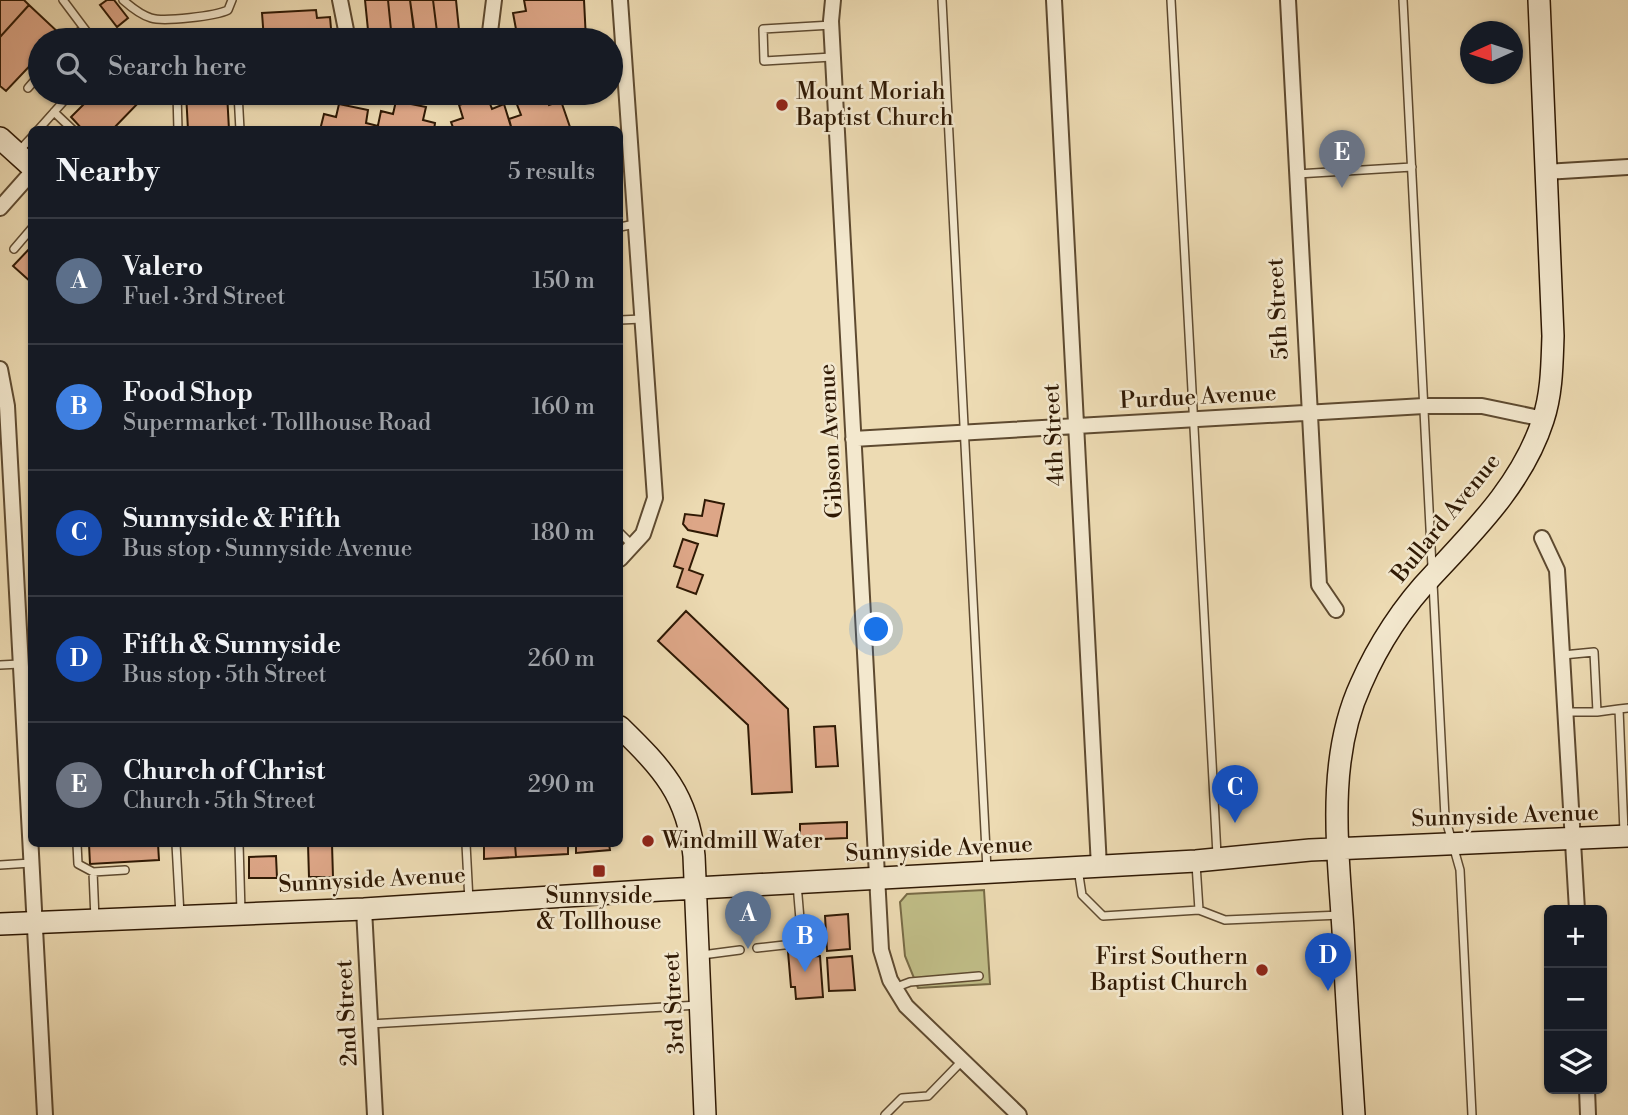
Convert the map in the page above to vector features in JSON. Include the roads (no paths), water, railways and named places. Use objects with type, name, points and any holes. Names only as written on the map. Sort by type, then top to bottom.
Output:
[{"type":"main road","name":"Bullard Avenue","points":[[1339,849],[1339,765],[1346,726],[1360,685],[1384,640],[1433,574],[1456,553],[1505,494],[1523,466],[1544,419],[1551,382],[1553,336],[1539,0]]},
{"type":"main road","points":[[0,138],[27,164]]},
{"type":"main road","name":"3rd Street","points":[[623,730],[652,758],[680,797],[693,849],[705,1115]]},
{"type":"main road","name":"Sunnyside Avenue","points":[[0,925],[364,909],[695,888],[1089,868],[1339,849],[1626,837]]},
{"type":"main road","points":[[1339,849],[1354,1115]]},
{"type":"street","points":[[340,0],[346,28]]},
{"type":"street","points":[[490,28],[494,0]]},
{"type":"street","points":[[619,28],[620,0]]},
{"type":"street","name":"Gibson Avenue","points":[[833,0],[833,57],[881,950],[893,988]]},
{"type":"street","name":"4th Street","points":[[1054,0],[1076,425],[1089,868]]},
{"type":"street","name":"5th Street","points":[[1288,0],[1319,584],[1336,610]]},
{"type":"street","points":[[621,105],[635,224],[654,498],[643,534],[623,556]]},
{"type":"street","points":[[0,208],[27,164]]},
{"type":"street","points":[[1545,172],[1628,167]]},
{"type":"street","points":[[0,369],[7,406],[4,445],[25,643],[20,664],[27,690],[28,744]]},
{"type":"street","name":"Purdue Avenue","points":[[853,439],[1424,406],[1482,406],[1544,419]]},
{"type":"street","points":[[1542,538],[1557,570],[1577,905]]},
{"type":"street","points":[[31,847],[45,1115]]},
{"type":"street","name":"2nd Street","points":[[364,909],[375,1115]]},
{"type":"street","points":[[893,988],[906,1006],[961,1062],[1019,1115]]},
{"type":"street","points":[[1587,1094],[1588,1115]]},
{"type":"lane","points":[[63,0],[83,28]]},
{"type":"lane","points":[[123,0],[133,9],[153,19],[217,15],[228,10],[232,0]]},
{"type":"lane","points":[[942,0],[987,873]]},
{"type":"lane","points":[[1171,0],[1217,860]]},
{"type":"lane","points":[[1403,0],[1445,817],[1460,870],[1472,1115]]},
{"type":"lane","points":[[832,25],[763,29],[764,61],[833,57]]},
{"type":"lane","points":[[42,126],[60,105]]},
{"type":"lane","points":[[177,105],[178,126]]},
{"type":"lane","points":[[239,105],[240,126]]},
{"type":"lane","points":[[54,112],[68,126]]},
{"type":"lane","points":[[1297,174],[1412,167]]},
{"type":"lane","points":[[623,226],[635,224]]},
{"type":"lane","points":[[14,248],[28,232]]},
{"type":"lane","points":[[623,320],[642,319]]},
{"type":"lane","points":[[623,536],[632,545]]},
{"type":"lane","points":[[1563,655],[1594,652],[1597,712]]},
{"type":"lane","points":[[0,665],[20,664]]},
{"type":"lane","points":[[1566,712],[1628,708]]},
{"type":"lane","points":[[1619,709],[1626,837]]},
{"type":"lane","points":[[77,847],[78,864],[93,872],[125,870]]},
{"type":"lane","points":[[176,847],[180,916]]},
{"type":"lane","points":[[239,847],[241,913]]},
{"type":"lane","points":[[466,847],[469,901]]},
{"type":"lane","points":[[1196,861],[1199,910]]},
{"type":"lane","points":[[0,865],[31,863]]},
{"type":"lane","points":[[1089,868],[1082,895],[1103,916],[1199,910],[1225,920],[1342,915]]},
{"type":"lane","points":[[93,872],[94,919]]},
{"type":"lane","points":[[757,948],[802,943],[796,883]]},
{"type":"lane","points":[[698,956],[740,950]]},
{"type":"lane","points":[[893,988],[910,982],[979,976]]},
{"type":"lane","points":[[370,1024],[700,1005]]},
{"type":"lane","points":[[885,1115],[902,1098],[928,1096],[961,1062]]},
{"type":"place","name":"Mount Moriah Baptist Church","points":[[782,105]]},
{"type":"place","name":"Church of Christ","points":[[1342,188]]},
{"type":"place","name":"Sunnyside & Fifth","points":[[1235,823]]},
{"type":"place","name":"Windmill Water","points":[[648,841]]},
{"type":"place","name":"Sunnyside & Tollhouse","points":[[599,871]]},
{"type":"place","name":"Valero","points":[[748,949]]},
{"type":"place","name":"First Southern Baptist Church","points":[[1262,970]]},
{"type":"place","name":"Food Shop","points":[[805,972]]},
{"type":"place","name":"Fifth & Sunnyside","points":[[1328,991]]}]
